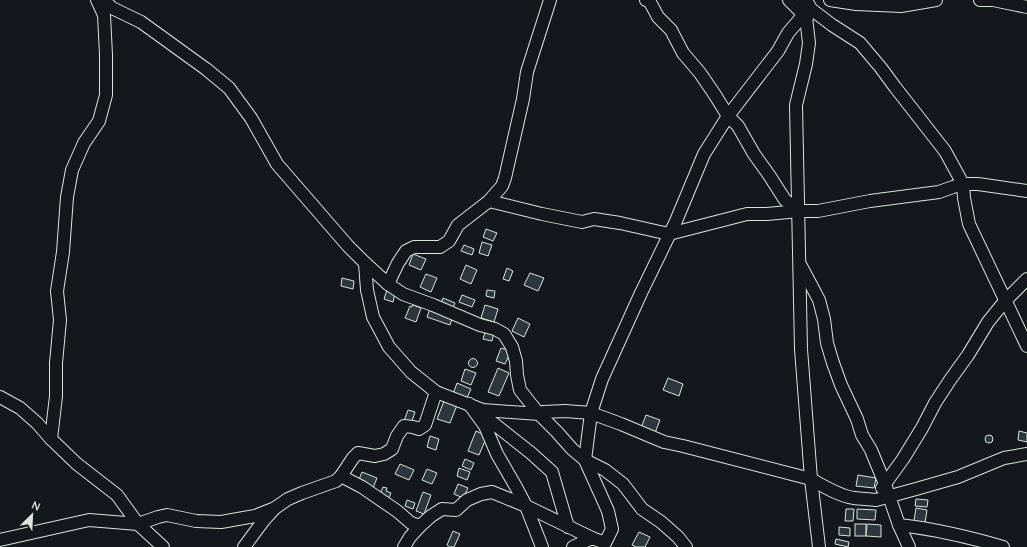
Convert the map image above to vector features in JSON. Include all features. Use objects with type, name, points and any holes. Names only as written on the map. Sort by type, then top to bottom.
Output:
[{"type":"street","points":[[51,439],[56,396],[56,363],[60,320],[57,291],[63,252],[67,197],[72,170],[84,144],[99,121],[106,95],[104,15],[97,0]]},
{"type":"street","points":[[104,0],[112,8],[141,22],[206,69],[229,88],[250,118],[277,164],[365,263],[388,284],[403,294],[434,305],[480,325],[495,329],[504,334],[512,347],[516,361],[520,390],[538,414],[572,449],[585,460],[605,470],[623,484],[642,509],[661,522],[678,537],[686,547]]},
{"type":"street","points":[[388,284],[398,263],[406,251],[414,247],[440,247],[449,240],[458,225],[489,200],[502,186],[506,178],[523,99],[527,72],[550,0]]},
{"type":"street","points":[[646,0],[650,2],[658,17],[671,30],[683,53],[700,73],[728,116],[738,126],[754,154],[785,200],[799,211]]},
{"type":"street","points":[[789,0],[805,9],[812,9],[832,25],[860,43],[875,60],[945,151],[963,184],[969,224],[1027,346]]},
{"type":"street","points":[[830,0],[856,4],[902,6],[936,0]]},
{"type":"street","points":[[980,0],[992,0],[1027,7]]},
{"type":"street","points":[[404,547],[410,537],[420,526],[442,509],[456,510],[467,500],[481,494],[492,492],[526,506],[568,527],[605,543],[612,530],[608,511],[585,460],[591,413],[602,379],[704,154],[728,116],[778,51],[788,33],[805,9]]},
{"type":"street","points":[[805,9],[809,43],[806,64],[796,105],[801,349],[811,479],[819,547]]},
{"type":"street","points":[[489,200],[542,214],[582,222],[594,219],[669,234],[747,214],[818,211],[870,201],[939,192],[953,186],[963,184],[978,184],[1027,190]]},
{"type":"street","points":[[365,263],[367,290],[373,316],[389,347],[411,372],[436,392],[483,410],[538,414],[543,412],[565,411],[591,413],[664,442],[811,479],[829,489],[852,498],[876,500],[958,477],[1004,458],[1027,454]]},
{"type":"street","points":[[800,265],[819,300],[824,319],[827,343],[833,363],[857,419],[862,435],[871,450],[885,484],[899,525],[909,547]]},
{"type":"street","points":[[871,499],[885,484],[922,428],[935,403],[968,356],[988,322],[1027,279]]},
{"type":"street","points":[[244,547],[275,508],[288,499],[336,481],[341,476],[350,461],[358,453],[375,456],[384,454],[392,449],[404,426],[419,429],[425,425],[436,392]]},
{"type":"street","points":[[0,397],[20,408],[37,423],[77,464],[117,495],[138,524],[163,547]]},
{"type":"street","points":[[469,404],[485,426],[497,454],[526,506],[542,547]]},
{"type":"street","points":[[469,404],[552,472],[568,527]]},
{"type":"street","points":[[341,476],[362,486],[411,523],[420,526]]},
{"type":"street","points":[[0,540],[89,520],[138,524],[167,515],[196,521],[220,522],[255,516],[275,508]]},
{"type":"street","points":[[899,525],[926,528],[1004,547]]},
{"type":"street","points":[[573,547],[592,538]]},
{"type":"building","points":[[486,229],[497,233],[493,241],[483,237]]},
{"type":"building","points":[[482,242],[492,245],[488,256],[479,253]]},
{"type":"building","points":[[464,245],[474,249],[472,255],[461,251]]},
{"type":"building","points":[[413,254],[426,259],[421,270],[409,265]]},
{"type":"building","points":[[466,265],[477,270],[471,284],[460,279]]},
{"type":"building","points":[[507,268],[513,271],[509,281],[503,279]]},
{"type":"building","points":[[530,273],[544,278],[538,291],[524,285]]},
{"type":"building","points":[[426,274],[437,278],[431,292],[420,287]]},
{"type":"building","points":[[342,278],[354,281],[353,289],[341,286]]},
{"type":"building","points":[[387,290],[395,293],[393,302],[384,299]]},
{"type":"building","points":[[487,290],[495,291],[494,298],[486,296]]},
{"type":"building","points":[[462,295],[475,300],[472,307],[459,302]]},
{"type":"building","points":[[443,298],[455,303],[452,310],[440,306]]},
{"type":"building","points":[[413,305],[421,308],[416,322],[405,318],[410,306],[412,307]]},
{"type":"building","points":[[485,305],[498,309],[494,322],[481,318]]},
{"type":"building","points":[[430,308],[453,316],[450,325],[427,317]]},
{"type":"building","points":[[518,318],[530,324],[524,337],[512,331]]},
{"type":"building","points":[[486,329],[494,332],[492,341],[483,339]]},
{"type":"building","points":[[501,348],[511,351],[505,364],[496,361]]},
{"type":"building","points":[[471,359],[475,359],[477,363],[475,367],[471,367],[469,365],[469,361]]},
{"type":"building","points":[[498,368],[509,373],[499,396],[488,392]]},
{"type":"building","points":[[465,369],[476,373],[471,385],[461,381]]},
{"type":"building","points":[[668,378],[683,384],[679,396],[663,390]]},
{"type":"building","points":[[457,383],[471,389],[466,400],[453,394]]},
{"type":"building","points":[[444,401],[457,405],[450,423],[437,419]]},
{"type":"building","points":[[408,410],[415,412],[411,424],[404,421]]},
{"type":"building","points":[[646,415],[660,420],[655,433],[641,428]]},
{"type":"building","points":[[476,431],[487,436],[479,455],[468,451]]},
{"type":"building","points":[[1019,431],[1027,433],[1027,442],[1018,440]]},
{"type":"building","points":[[987,435],[991,435],[993,439],[991,443],[987,443],[985,441],[985,437]]},
{"type":"building","points":[[430,436],[439,439],[436,450],[427,447]]},
{"type":"building","points":[[465,459],[474,463],[471,470],[462,466]]},
{"type":"building","points":[[400,464],[414,470],[409,480],[395,474]]},
{"type":"building","points":[[459,468],[470,472],[467,480],[457,476]]},
{"type":"building","points":[[427,469],[437,473],[432,484],[422,480]]},
{"type":"building","points":[[362,472],[377,478],[373,488],[358,482]]},
{"type":"building","points":[[858,475],[876,478],[874,488],[856,486]]},
{"type":"building","points":[[458,484],[468,488],[463,498],[454,494]]},
{"type":"building","points":[[383,487],[387,488],[386,491],[391,493],[388,500],[379,496]]},
{"type":"building","points":[[423,492],[431,495],[424,514],[416,511]]},
{"type":"building","points":[[916,499],[928,500],[927,507],[915,506]]},
{"type":"building","points":[[407,500],[415,503],[413,509],[405,506]]},
{"type":"building","points":[[916,508],[927,510],[925,523],[914,521]]},
{"type":"building","points":[[846,509],[854,509],[853,521],[845,521]]},
{"type":"building","points":[[857,509],[876,510],[875,520],[857,519]]},
{"type":"building","points":[[855,524],[866,524],[866,536],[855,536]]},
{"type":"building","points":[[867,524],[881,525],[881,537],[866,536]]},
{"type":"building","points":[[839,527],[850,528],[850,536],[839,535]]},
{"type":"building","points":[[453,531],[460,534],[454,547],[450,547],[447,545]]},
{"type":"building","points":[[639,532],[650,537],[645,547],[636,547],[632,545]]},
{"type":"building","points":[[836,539],[849,542],[848,547],[835,544]]}]
